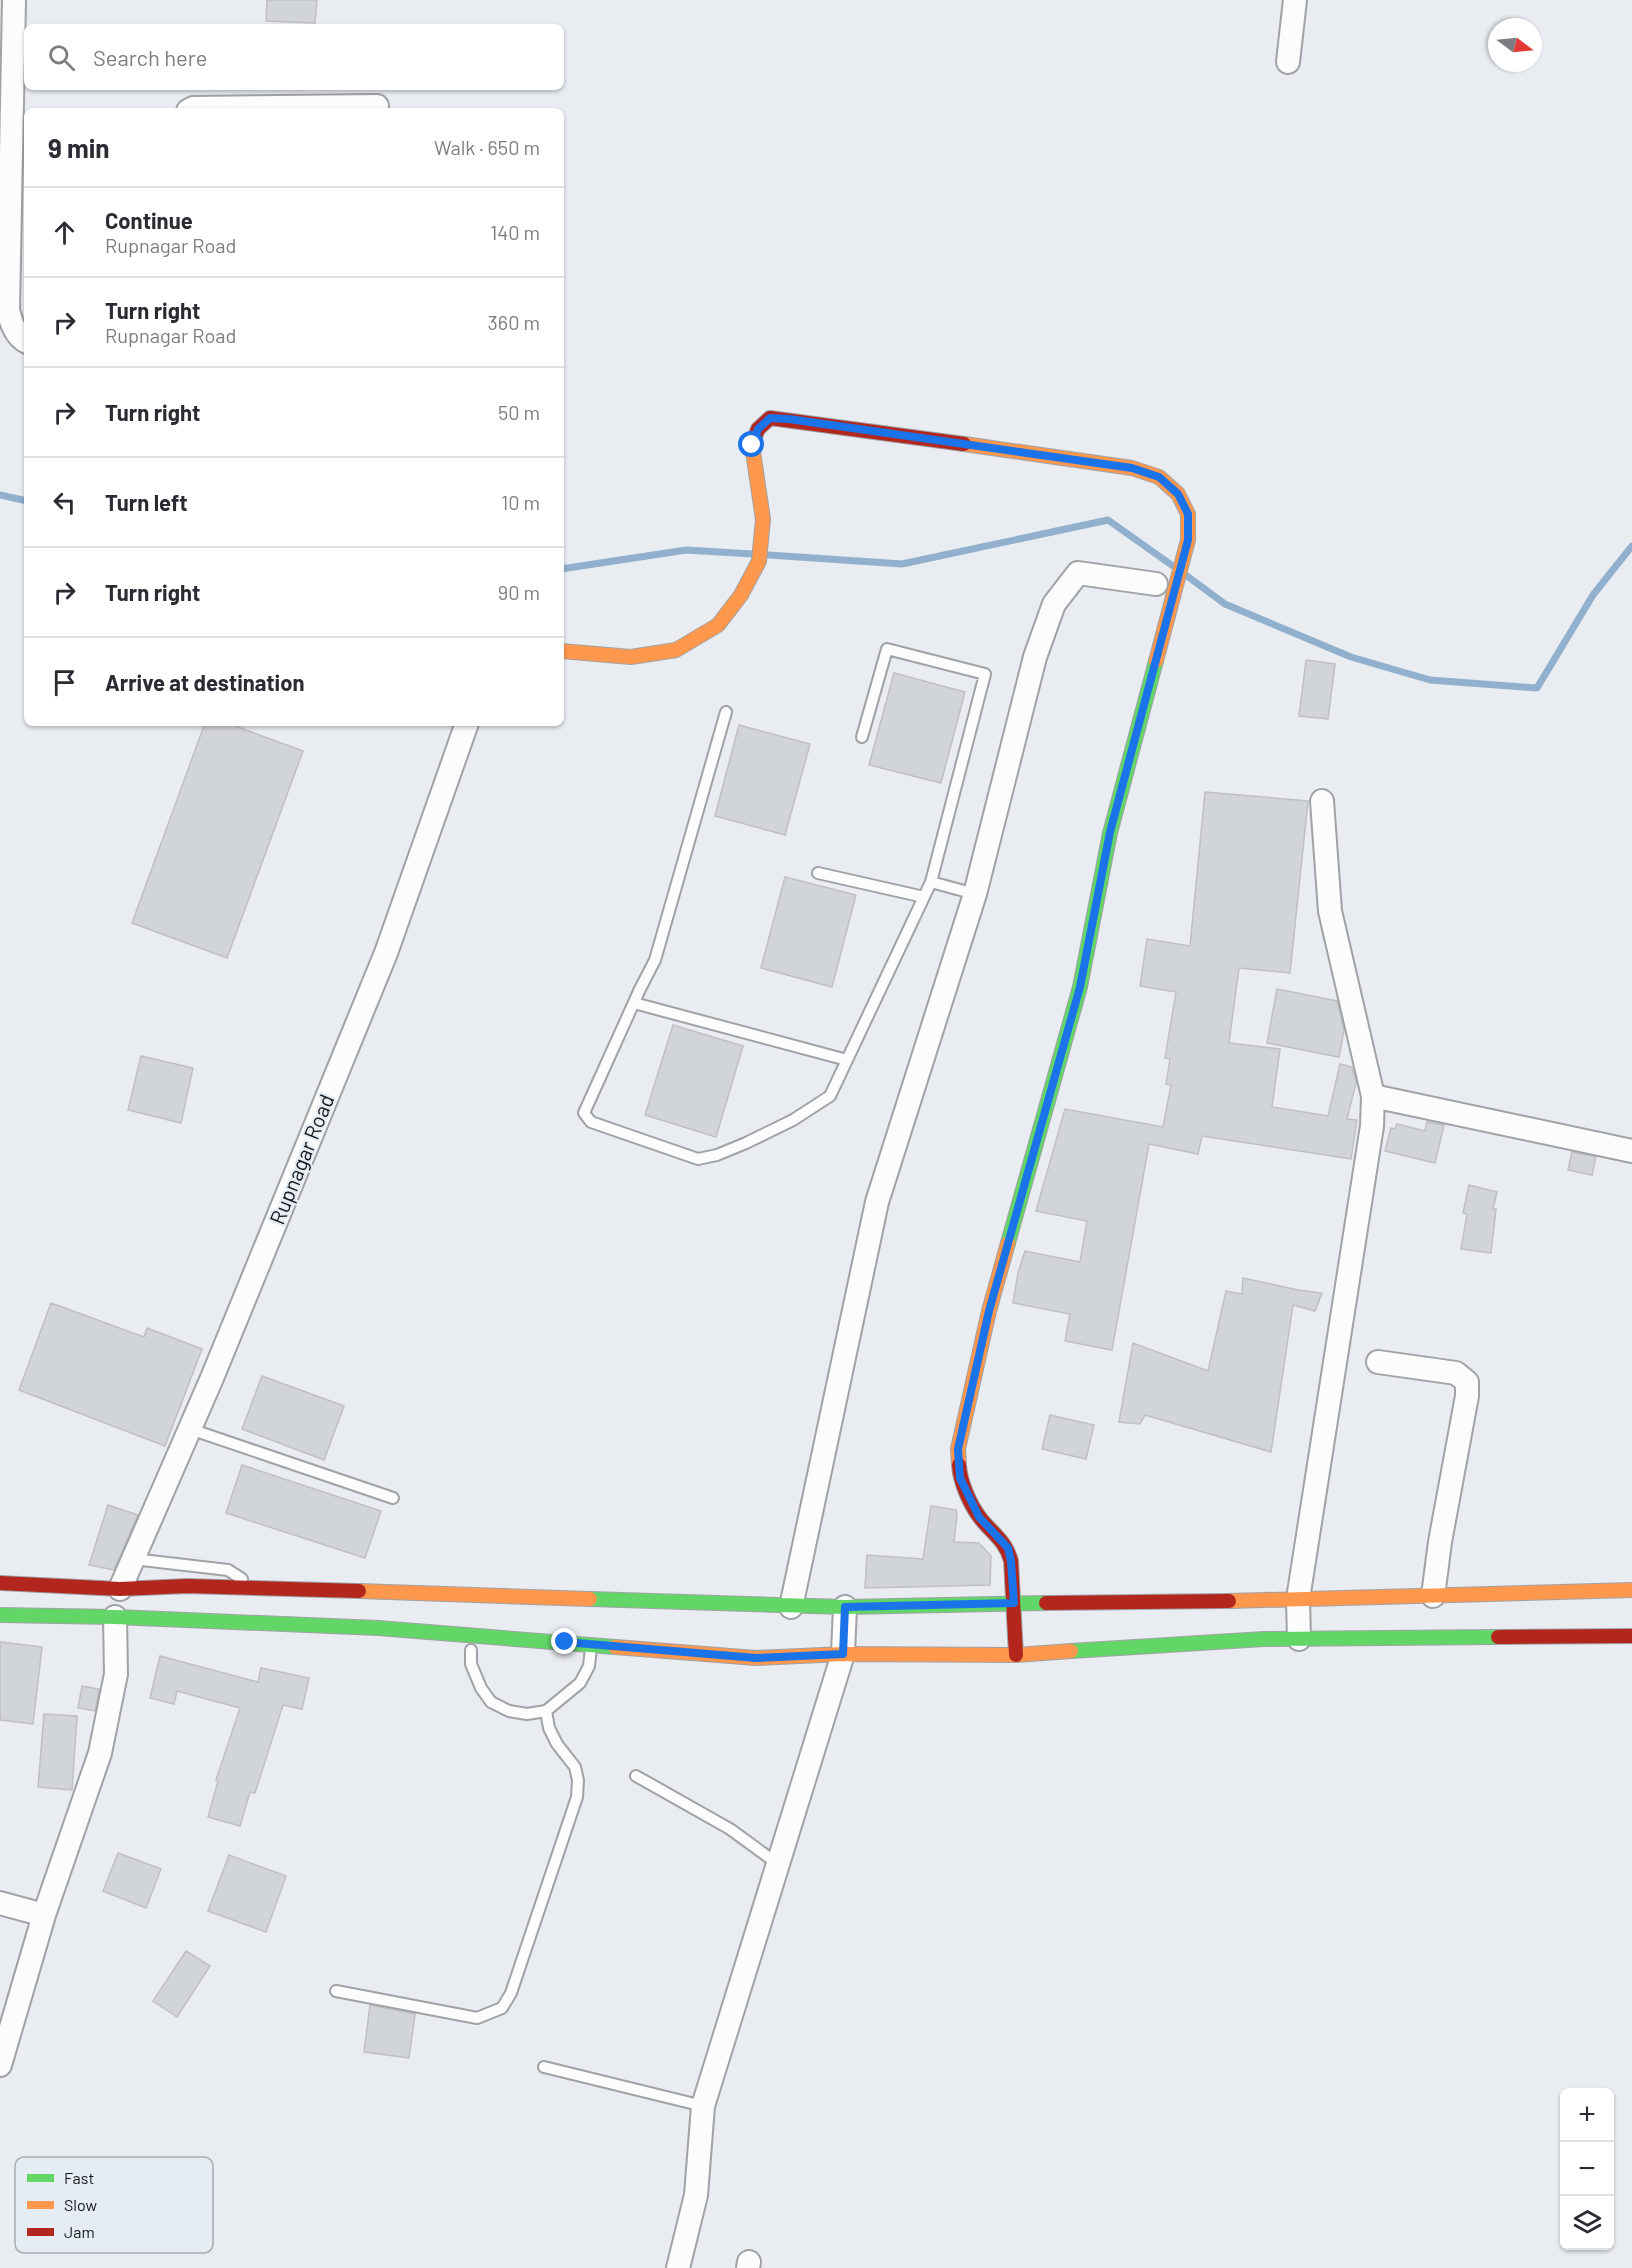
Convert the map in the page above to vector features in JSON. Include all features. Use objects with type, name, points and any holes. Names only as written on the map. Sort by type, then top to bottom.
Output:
[{"type":"main road","points":[[564,651],[631,657],[676,650],[718,625],[741,595],[759,561],[763,519],[752,445],[758,429],[770,418],[1132,468],[1159,477],[1178,494],[1188,514],[1188,540],[1184,557],[1166,585],[1110,832],[1080,987],[989,1311],[958,1449],[960,1478],[979,1517],[1008,1548],[1011,1561],[1016,1655]]},
{"type":"main road","points":[[0,1583],[120,1589],[187,1586],[257,1588],[791,1607],[1014,1603],[1110,1604],[1632,1590]]},
{"type":"main road","points":[[0,1615],[115,1617],[378,1628],[756,1658],[843,1654],[1016,1655],[1299,1638],[1632,1636]]},
{"type":"street","points":[[14,0],[9,310],[12,324],[24,341]]},
{"type":"street","points":[[1288,62],[1295,0]]},
{"type":"street","points":[[192,108],[377,106]]},
{"type":"street","points":[[791,1607],[877,1202],[975,894],[1035,657],[1054,604],[1078,573],[1166,585]]},
{"type":"street","name":"Rupnagar Road","points":[[120,1589],[190,1429],[386,953],[466,726]]},
{"type":"street","points":[[1299,1638],[1298,1599],[1372,1126],[1372,1096],[1330,910],[1322,801]]},
{"type":"street","points":[[1372,1096],[1632,1151]]},
{"type":"street","points":[[1378,1362],[1456,1372],[1467,1382],[1467,1396],[1440,1542],[1433,1596]]},
{"type":"street","points":[[678,2268],[696,2195],[703,2106],[843,1654],[845,1607]]},
{"type":"street","points":[[0,2065],[44,1916],[100,1753],[116,1674],[115,1617]]},
{"type":"street","points":[[0,1903],[44,1916]]},
{"type":"lane","points":[[726,712],[655,960],[584,1113],[591,1122],[698,1159],[717,1155],[746,1143],[793,1120],[830,1096],[931,882],[985,674],[887,649],[862,737]]},
{"type":"lane","points":[[818,873],[924,897]]},
{"type":"lane","points":[[931,882],[975,894]]},
{"type":"lane","points":[[634,1003],[847,1060]]},
{"type":"lane","points":[[190,1429],[393,1498]]},
{"type":"lane","points":[[133,1559],[228,1570],[257,1588]]},
{"type":"lane","points":[[471,1650],[471,1664],[481,1688],[491,1702],[509,1711],[527,1714],[546,1711],[580,1683],[589,1666],[591,1644]]},
{"type":"lane","points":[[336,1991],[477,2018],[502,2008],[511,1993],[577,1797],[578,1780],[575,1767],[557,1744],[549,1728],[546,1711]]},
{"type":"lane","points":[[636,1776],[730,1829],[778,1864]]},
{"type":"lane","points":[[544,2067],[703,2106]]},
{"type":"building","points":[[267,0],[317,0],[315,23],[266,21]]},
{"type":"building","points":[[1306,660],[1335,664],[1328,719],[1299,716]]},
{"type":"building","points":[[894,673],[965,692],[941,783],[869,765]]},
{"type":"building","points":[[739,725],[810,744],[785,835],[715,816]]},
{"type":"building","points":[[204,726],[235,726],[303,751],[227,958],[132,923]]},
{"type":"building","points":[[1205,792],[1308,801],[1290,973],[1239,968],[1229,1043],[1280,1049],[1272,1107],[1328,1116],[1340,1064],[1352,1067],[1356,1083],[1347,1119],[1357,1120],[1351,1159],[1202,1136],[1198,1154],[1149,1144],[1112,1350],[1065,1341],[1070,1314],[1013,1303],[1018,1273],[1025,1251],[1080,1262],[1087,1221],[1036,1211],[1065,1109],[1163,1127],[1171,1085],[1166,1084],[1170,1059],[1165,1058],[1176,992],[1140,986],[1147,939],[1190,946]]},
{"type":"building","points":[[785,877],[856,895],[832,987],[761,968]]},
{"type":"building","points":[[1277,989],[1337,1001],[1344,1030],[1339,1057],[1267,1043]]},
{"type":"building","points":[[673,1025],[743,1046],[716,1137],[645,1115]]},
{"type":"building","points":[[141,1056],[193,1068],[181,1123],[128,1110]]},
{"type":"building","points":[[1427,1122],[1444,1125],[1435,1163],[1385,1151],[1391,1128],[1395,1129],[1397,1124],[1425,1131]]},
{"type":"building","points":[[1572,1152],[1596,1157],[1592,1175],[1568,1170]]},
{"type":"building","points":[[1469,1185],[1497,1192],[1493,1209],[1496,1209],[1491,1253],[1461,1249],[1467,1214],[1463,1213]]},
{"type":"building","points":[[1243,1278],[1322,1293],[1315,1311],[1293,1305],[1271,1452],[1145,1415],[1140,1424],[1119,1422],[1133,1343],[1208,1371],[1226,1291],[1242,1294]]},
{"type":"building","points":[[51,1303],[144,1337],[147,1328],[202,1349],[165,1446],[19,1390]]},
{"type":"building","points":[[262,1376],[344,1406],[324,1460],[242,1429]]},
{"type":"building","points":[[1050,1415],[1094,1425],[1086,1459],[1042,1449]]},
{"type":"building","points":[[242,1465],[381,1511],[365,1558],[226,1513]]},
{"type":"building","points":[[108,1505],[138,1515],[114,1570],[89,1565]]},
{"type":"building","points":[[931,1506],[956,1510],[954,1542],[979,1543],[991,1556],[990,1585],[865,1588],[867,1555],[923,1559]]},
{"type":"building","points":[[0,1642],[42,1647],[33,1724],[0,1720]]},
{"type":"building","points":[[160,1656],[258,1682],[261,1668],[309,1678],[302,1709],[283,1705],[255,1793],[250,1792],[240,1826],[208,1817],[218,1781],[216,1780],[240,1708],[177,1691],[174,1704],[150,1698]]},
{"type":"building","points":[[82,1686],[99,1689],[95,1711],[78,1708]]},
{"type":"building","points":[[44,1714],[77,1716],[72,1790],[38,1787]]},
{"type":"building","points":[[118,1853],[161,1869],[146,1908],[103,1891]]},
{"type":"building","points":[[229,1855],[286,1876],[266,1932],[208,1911]]},
{"type":"building","points":[[186,1951],[210,1966],[177,2017],[153,2001]]},
{"type":"building","points":[[370,2005],[415,2014],[409,2058],[364,2052]]},
{"type":"waterway","points":[[0,495],[24,500]]},
{"type":"waterway","points":[[769,555],[902,564],[1108,520],[1173,566]]},
{"type":"waterway","points":[[1187,576],[1225,604],[1351,657],[1430,680],[1537,688],[1593,595],[1632,546]]},
{"type":"waterway","points":[[564,569],[686,550],[752,554]]},
{"type":"traffic: fast","points":[[1008,1243],[1080,987],[1110,833],[1156,661]]},
{"type":"traffic: fast","points":[[590,1599],[845,1607],[1046,1603]]},
{"type":"traffic: fast","points":[[0,1615],[115,1617],[378,1628],[615,1647]]},
{"type":"traffic: fast","points":[[1071,1651],[1264,1639],[1498,1637]]},
{"type":"traffic: slow","points":[[564,651],[631,657],[676,650],[718,625],[741,595],[759,561],[763,519],[753,442]]},
{"type":"traffic: slow","points":[[964,444],[1132,468],[1159,477],[1178,494],[1188,514],[1188,540],[1156,661]]},
{"type":"traffic: slow","points":[[959,1465],[958,1449],[989,1311],[1008,1243]]},
{"type":"traffic: slow","points":[[1229,1601],[1632,1590]]},
{"type":"traffic: slow","points":[[359,1591],[590,1599]]},
{"type":"traffic: slow","points":[[615,1647],[756,1658],[843,1654],[1016,1655],[1071,1651]]},
{"type":"traffic: jam","points":[[753,442],[758,429],[770,418],[964,444]]},
{"type":"traffic: jam","points":[[959,1465],[966,1493],[973,1507],[1009,1554],[1016,1655]]},
{"type":"traffic: jam","points":[[0,1583],[120,1589],[187,1586],[359,1591]]},
{"type":"traffic: jam","points":[[1046,1603],[1229,1601]]},
{"type":"traffic: jam","points":[[1498,1637],[1632,1636]]},
{"type":"route","points":[[565,1642],[756,1658],[843,1654],[845,1607],[1014,1603],[1008,1548],[979,1517],[960,1478],[958,1449],[989,1311],[1080,987],[1110,832],[1188,540],[1188,514],[1178,494],[1159,477],[1132,468],[789,419],[770,418],[758,429],[752,445]]}]
